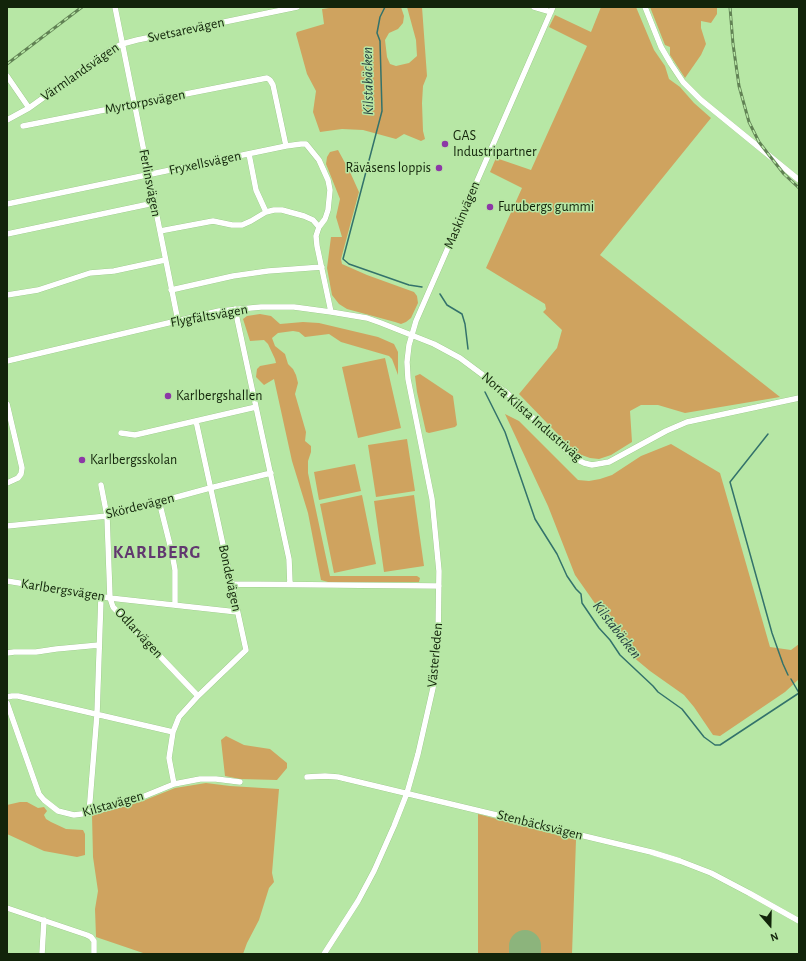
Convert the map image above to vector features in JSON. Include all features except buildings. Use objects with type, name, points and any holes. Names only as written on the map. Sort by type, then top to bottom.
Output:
[{"type":"street","name":"Värmlandsvägen","points":[[7,120],[29,108],[107,52],[122,44],[116,7]]},
{"type":"street","name":"Svetsarevägen","points":[[122,44],[144,38],[297,7]]},
{"type":"street","points":[[534,7],[552,9]]},
{"type":"street","points":[[645,7],[661,47],[683,82],[710,108],[799,180]]},
{"type":"street","name":"Maskinvägen","points":[[412,335],[419,314],[552,9]]},
{"type":"street","name":"Ferlinsvägen","points":[[122,44],[178,321]]},
{"type":"street","points":[[7,76],[29,108]]},
{"type":"street","name":"Myrtorpsvägen","points":[[23,126],[134,103],[268,78],[273,85],[286,146]]},
{"type":"street","name":"Fryxellsvägen","points":[[7,204],[286,146],[306,144],[319,160],[330,190],[330,200],[325,219],[319,227]]},
{"type":"street","points":[[248,154],[256,190],[266,212]]},
{"type":"street","points":[[7,234],[154,203]]},
{"type":"street","points":[[160,231],[213,221],[232,225],[242,225],[266,212],[274,210],[293,213],[313,220],[319,227],[316,236],[317,246],[331,312]]},
{"type":"street","points":[[7,295],[38,290],[90,273],[114,271],[165,260]]},
{"type":"street","points":[[172,290],[239,275],[322,267]]},
{"type":"street","name":"Flygfältsvägen","points":[[7,361],[219,311],[261,307],[294,307],[367,318],[412,335]]},
{"type":"street","points":[[235,309],[289,559],[290,584]]},
{"type":"street","name":"Norra Kilsta Industriväg","points":[[412,335],[447,351],[484,375],[510,396],[576,459],[592,465],[609,462],[666,431],[687,422],[796,399]]},
{"type":"street","name":"Västerleden","points":[[324,954],[358,902],[374,872],[394,826],[407,793],[423,738],[432,688],[438,639],[439,586],[432,499],[407,370],[407,354],[412,335]]},
{"type":"street","points":[[7,404],[22,468],[21,474],[18,478],[7,482]]},
{"type":"street","points":[[121,433],[135,435],[256,407]]},
{"type":"street","name":"Bondevägen","points":[[174,784],[169,758],[173,732],[179,718],[198,696],[246,650],[196,421]]},
{"type":"street","name":"Skördevägen","points":[[7,526],[106,516],[271,473]]},
{"type":"street","name":"Odlarvägen","points":[[101,485],[106,516],[110,598],[113,607],[198,696]]},
{"type":"street","points":[[159,501],[175,570],[175,604]]},
{"type":"street","name":"Karlbergsvägen","points":[[7,581],[101,597],[237,612]]},
{"type":"street","points":[[231,584],[439,586]]},
{"type":"street","points":[[89,813],[97,714],[101,597]]},
{"type":"street","points":[[7,654],[14,652],[36,652],[99,645]]},
{"type":"street","points":[[7,697],[18,696],[173,732]]},
{"type":"street","name":"Kilstavägen","points":[[7,703],[39,794],[58,811],[74,815],[89,813],[130,802],[174,784],[208,778],[240,782]]},
{"type":"street","points":[[307,777],[338,777],[407,793]]},
{"type":"street","name":"Stenbäcksvägen","points":[[407,793],[651,852],[673,859],[711,873],[799,921]]},
{"type":"street","points":[[7,908],[91,938],[94,941],[94,954]]},
{"type":"street","points":[[42,954],[44,920]]},
{"type":"shaded area","points":[[336,7],[401,7],[404,16],[403,23],[398,29],[389,33],[385,40],[387,57],[390,64],[396,66],[409,63],[417,56],[416,40],[407,7],[422,7],[427,76],[423,86],[422,103],[423,131],[425,139],[421,141],[404,134],[396,139],[363,130],[342,129],[320,132],[313,112],[316,91],[307,74],[296,34],[297,32],[324,24],[322,9]]},
{"type":"shaded area","points":[[601,7],[636,7],[654,50],[665,66],[669,79],[680,87],[694,103],[711,118],[600,255],[780,397],[685,413],[658,405],[641,405],[630,411],[632,442],[611,455],[599,459],[590,458],[576,453],[519,394],[557,348],[562,330],[543,312],[546,309],[545,304],[486,268],[522,188],[490,172],[496,158],[531,170],[587,46],[549,27],[555,15],[591,32]]},
{"type":"shaded area","points":[[650,7],[717,7],[717,14],[711,23],[701,21],[701,28],[706,44],[701,55],[685,78],[670,55],[670,47],[665,45]]},
{"type":"shaded area","points":[[338,150],[359,192],[341,259],[342,264],[414,292],[417,296],[418,303],[411,318],[401,324],[347,309],[339,304],[332,295],[327,268],[331,237],[342,237],[336,217],[340,199],[326,164],[327,157],[330,152]]},
{"type":"shaded area","points":[[260,314],[271,316],[280,324],[303,322],[319,323],[378,337],[394,344],[398,352],[398,375],[392,359],[389,356],[341,342],[329,334],[305,337],[299,332],[293,331],[278,333],[272,338],[275,346],[285,354],[288,364],[296,375],[298,383],[295,394],[306,432],[305,441],[311,446],[308,461],[308,473],[330,576],[417,576],[420,578],[419,582],[328,582],[321,580],[308,513],[292,461],[274,379],[264,385],[256,377],[257,369],[260,366],[276,363],[268,344],[264,340],[250,341],[243,319],[247,316]]},
{"type":"shaded area","points":[[385,358],[401,428],[358,438],[342,367]]},
{"type":"shaded area","points":[[420,374],[453,396],[457,425],[455,427],[429,433],[426,432],[415,376]]},
{"type":"shaded area","points":[[505,414],[519,421],[578,480],[589,481],[612,475],[641,456],[671,444],[720,473],[770,647],[791,650],[799,644],[799,679],[785,692],[720,736],[713,735],[684,695],[650,671],[632,656],[575,575],[548,506]]},
{"type":"shaded area","points":[[407,439],[415,491],[376,497],[368,445]]},
{"type":"shaded area","points":[[355,464],[361,491],[319,500],[314,472]]},
{"type":"shaded area","points":[[362,495],[376,564],[334,573],[320,504]]},
{"type":"shaded area","points":[[414,495],[424,566],[384,572],[374,501]]},
{"type":"shaded area","points":[[226,736],[244,745],[270,749],[287,763],[287,768],[277,780],[240,779],[225,776],[221,740]]},
{"type":"shaded area","points":[[206,783],[279,789],[272,873],[274,882],[269,888],[259,920],[243,954],[146,954],[96,937],[95,909],[98,891],[93,857],[92,815],[140,802],[175,788]]},
{"type":"shaded area","points":[[27,802],[38,808],[44,807],[47,811],[44,815],[46,819],[66,829],[83,830],[85,834],[85,855],[77,857],[44,851],[7,834],[7,805]]},
{"type":"shaded area","points":[[478,814],[576,840],[572,954],[536,954],[536,947],[515,946],[514,954],[478,954]]},
{"type":"waterway","name":"Kilstabäcken","points":[[385,7],[380,17],[377,33],[380,41],[382,111],[343,259],[349,264],[409,285],[422,287]]},
{"type":"waterway","name":"Kilstabäcken","points":[[440,294],[447,305],[462,314],[465,324],[468,349]]},
{"type":"waterway","name":"Kilstabäcken","points":[[485,392],[505,432],[535,519],[557,554],[567,576],[581,594],[582,603],[620,655],[658,692],[682,709],[704,737],[715,745],[720,745],[799,693]]},
{"type":"waterway","points":[[768,434],[730,482],[772,633],[788,675]]},
{"type":"waterway","points":[[791,679],[799,693]]},
{"type":"runway","points":[[525,946],[525,954]]},
{"type":"railway","points":[[7,64],[82,7]]},
{"type":"railway","points":[[730,7],[733,44],[739,86],[749,122],[759,142],[784,174],[799,188]]},
{"type":"place","name":"GAS Industripartner","points":[[445,144]]},
{"type":"place","name":"Rävåsens loppis","points":[[439,168]]},
{"type":"place","name":"Furubergs gummi","points":[[490,207]]},
{"type":"place","name":"Karlbergshallen","points":[[168,396]]},
{"type":"place","name":"Karlbergsskolan","points":[[82,460]]},
{"type":"district","name":"KARLBERG","points":[[157,553]]}]
